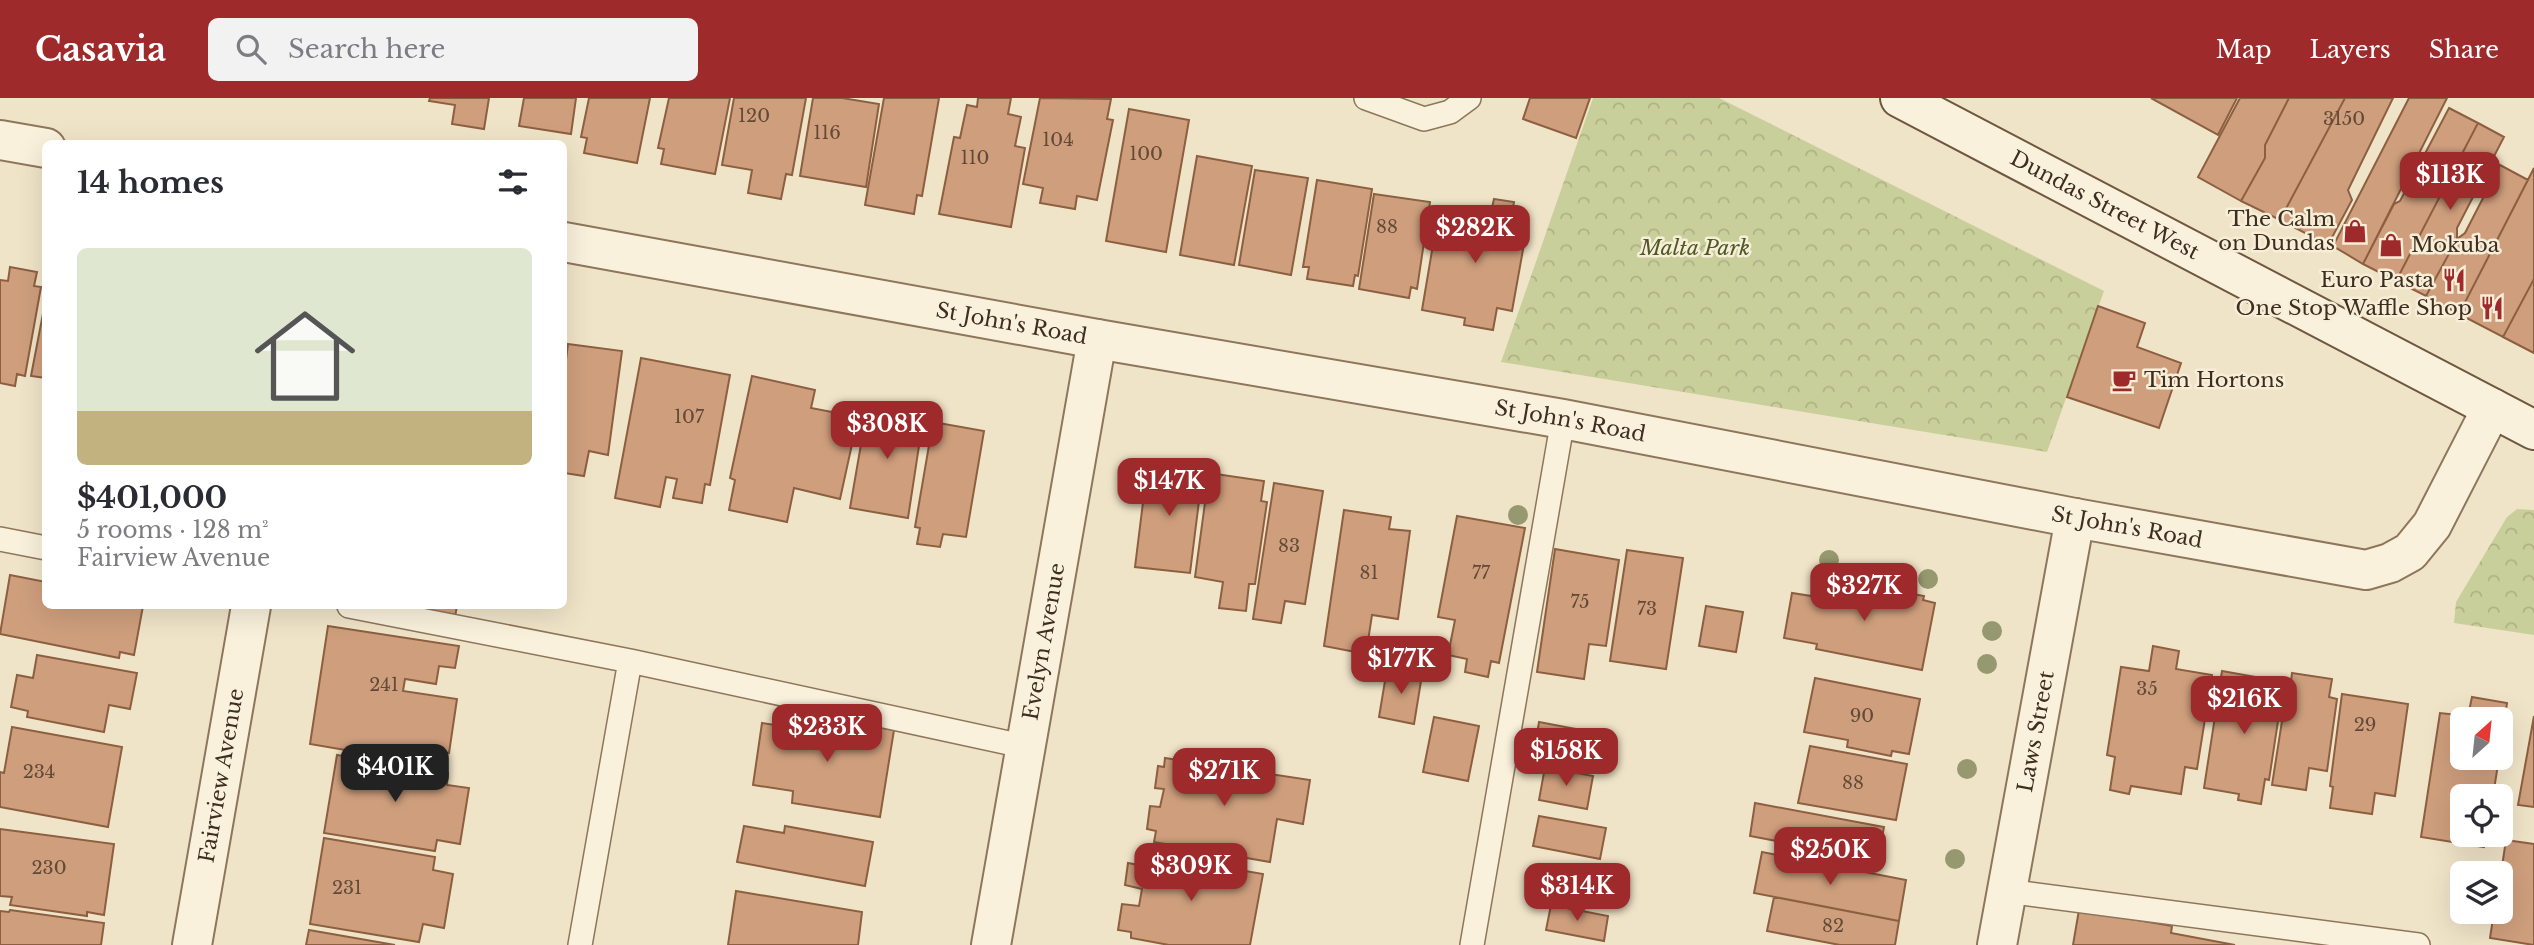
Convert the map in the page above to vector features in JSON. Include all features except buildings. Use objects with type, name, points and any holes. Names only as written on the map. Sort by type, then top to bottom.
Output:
[{"type":"street","name":"Dundas Street West","points":[[1900,98],[2534,430]]},
{"type":"street","points":[[0,140],[42,147]]},
{"type":"street","name":"St John's Road","points":[[567,243],[1097,339],[1563,419],[2075,518],[2366,570],[2390,563],[2410,552],[2432,525],[2492,408]]},
{"type":"street","name":"Evelyn Avenue","points":[[991,945],[1097,339]]},
{"type":"street","name":"Laws Street","points":[[1997,945],[2075,518]]},
{"type":"street","name":"Fairview Avenue","points":[[192,945],[250,609]]},
{"type":"lane","points":[[1366,98],[1424,120],[1450,112],[1469,98]]},
{"type":"lane","points":[[1472,945],[1563,419]]},
{"type":"lane","points":[[0,539],[42,547]]},
{"type":"lane","points":[[364,609],[630,661],[1027,747]]},
{"type":"lane","points":[[580,945],[630,661]]},
{"type":"lane","points":[[2007,891],[2418,945]]},
{"type":"green space","name":"Malta Park","points":[[1593,98],[1719,98],[2104,291],[2047,452],[1501,362]]},
{"type":"green space","points":[[2517,509],[2534,510],[2534,635],[2454,623],[2456,602],[2507,517]]},
{"type":"place","name":"The Calm on Dundas","points":[[2355,231]]},
{"type":"place","name":"Mokuba","points":[[2391,245]]},
{"type":"place","name":"Euro Pasta","points":[[2454,280]]},
{"type":"place","name":"One Stop Waffle Shop","points":[[2492,308]]},
{"type":"place","name":"Tim Hortons","points":[[2124,380]]}]
